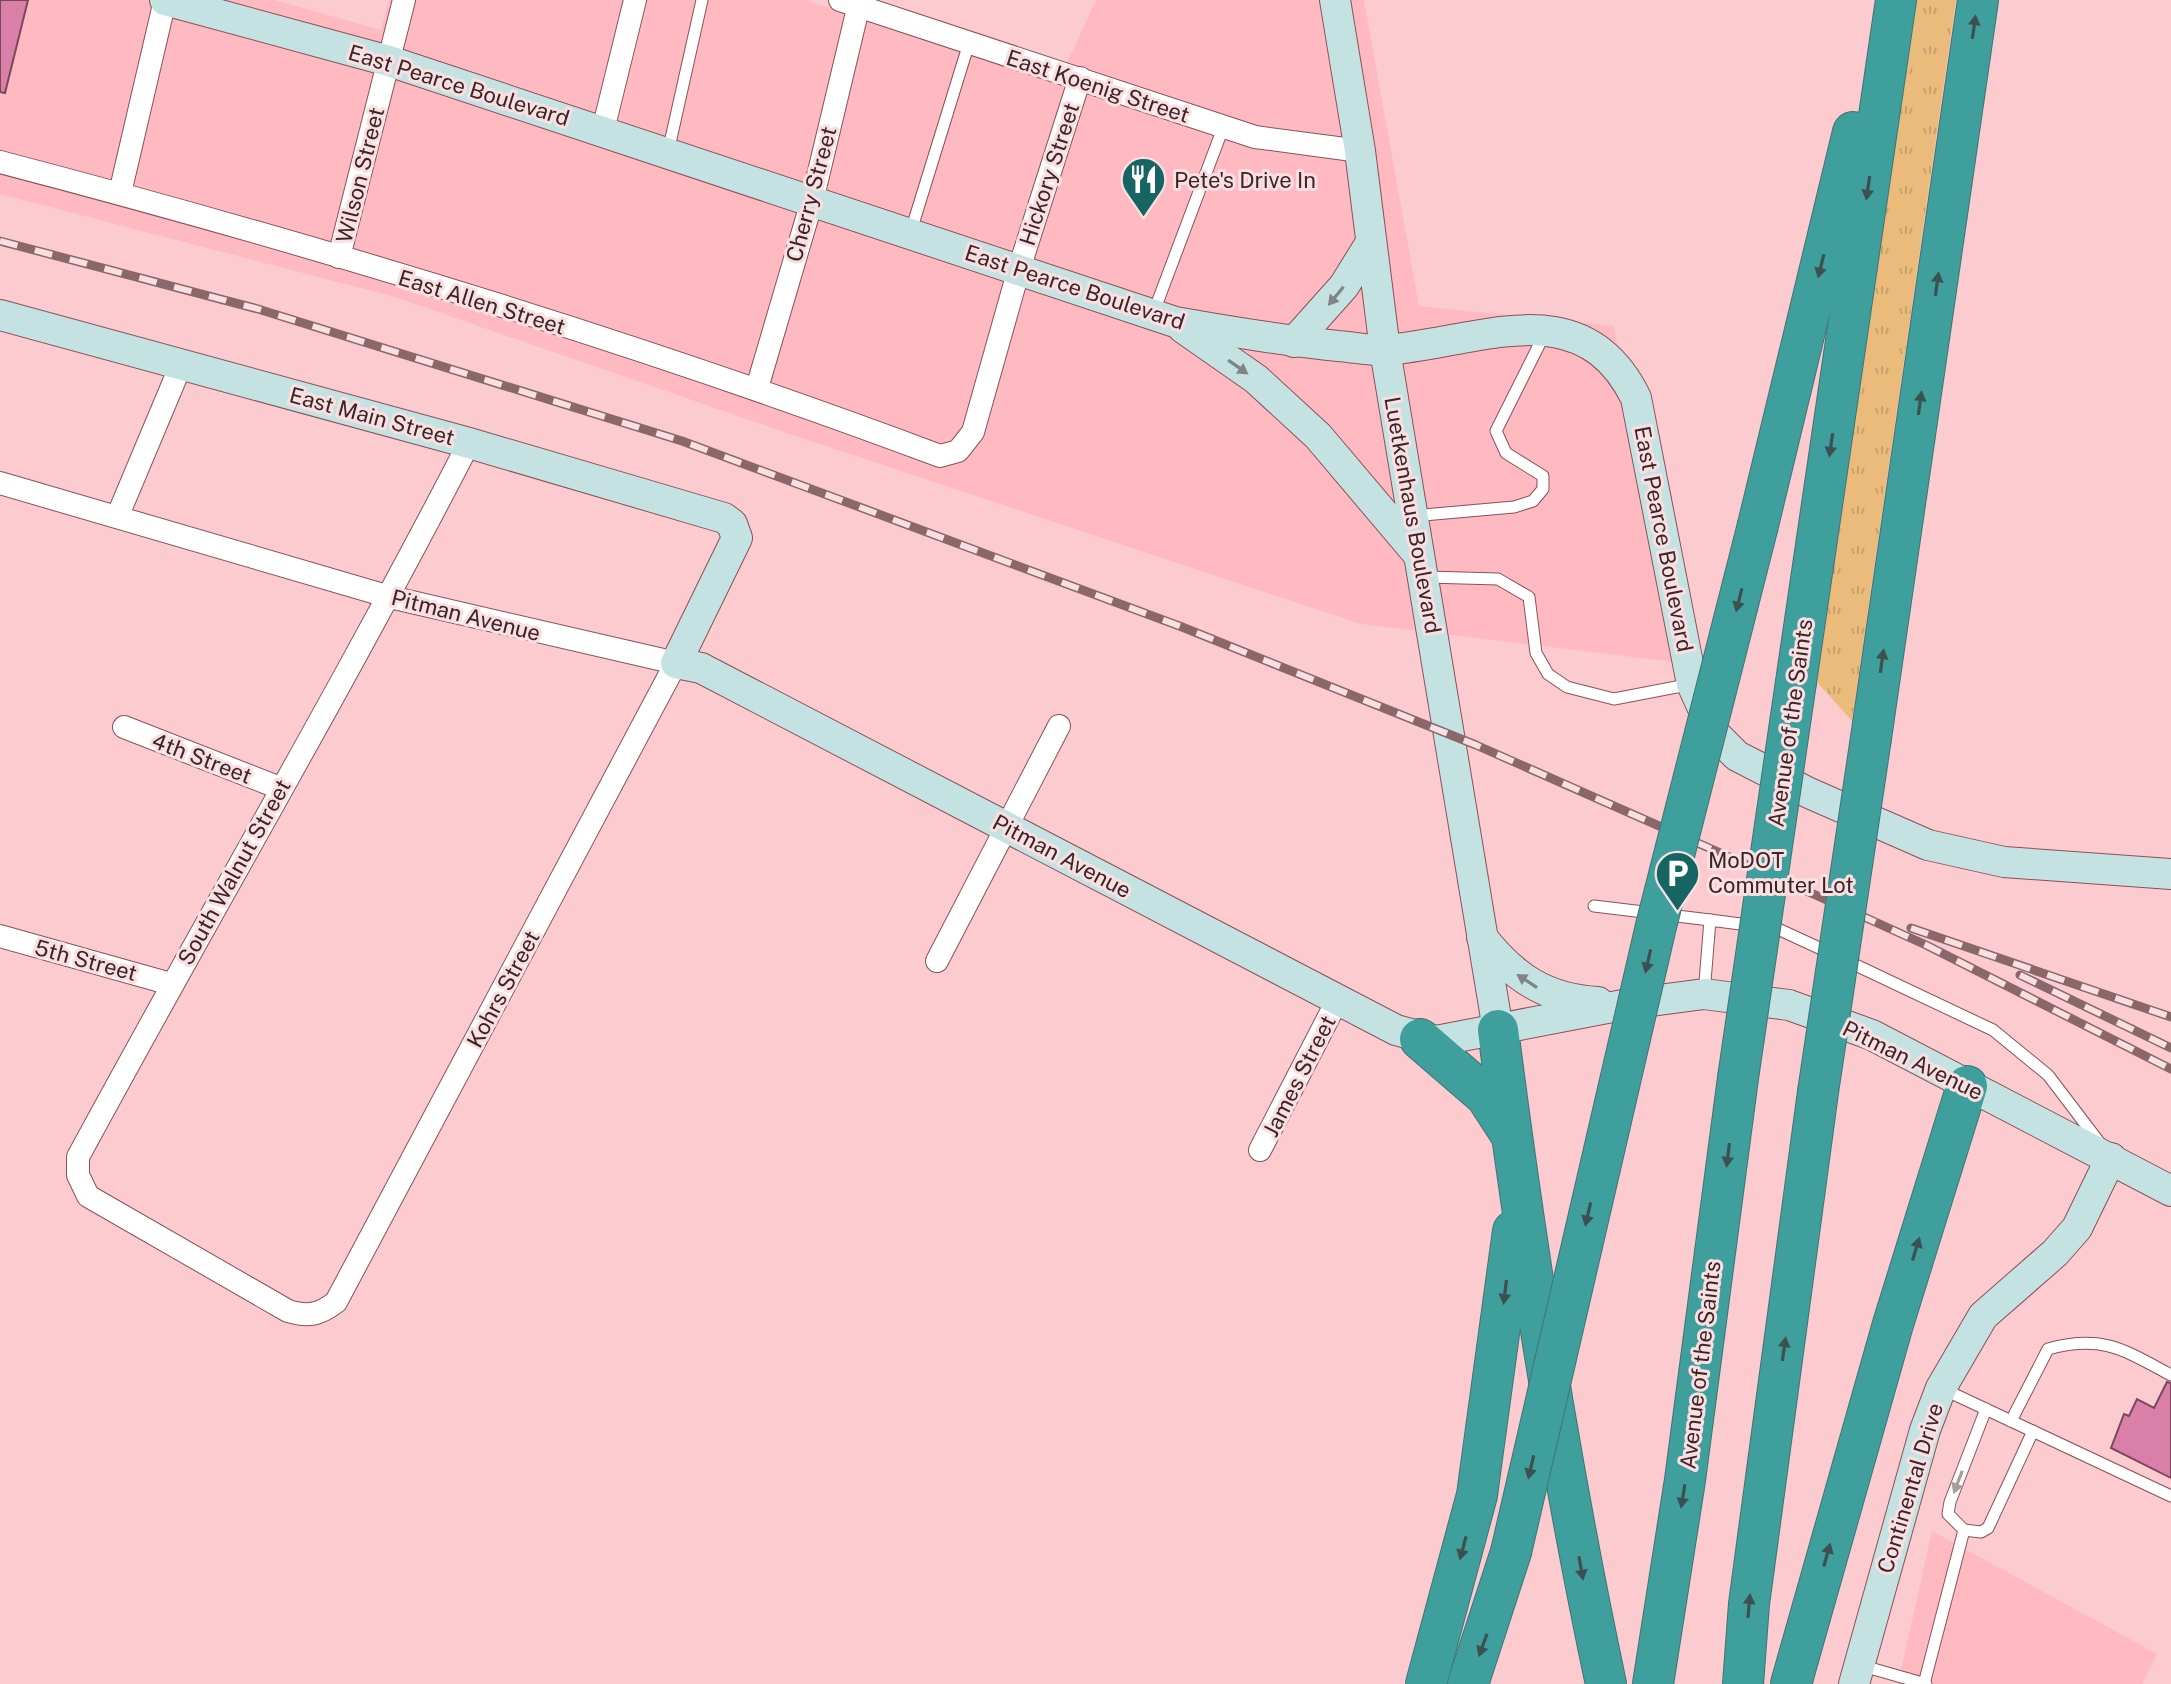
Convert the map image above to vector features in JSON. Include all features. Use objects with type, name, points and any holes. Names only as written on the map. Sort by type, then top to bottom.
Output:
[{"type":"highway","points":[[1468,1684],[1511,1552],[1649,957],[1885,0]]},
{"type":"highway","name":"Avenue of the Saints","points":[[1653,1684],[1685,1480],[1738,1078],[1896,0]]},
{"type":"highway","points":[[1743,1684],[1749,1604],[1818,1092],[1978,0]]},
{"type":"highway","points":[[1498,1030],[1518,1187],[1582,1576],[1606,1684]]},
{"type":"highway","points":[[1420,1039],[1486,1096],[1512,1136]]},
{"type":"highway","points":[[1791,1684],[1893,1324],[1967,1086]]},
{"type":"highway","points":[[1426,1684],[1477,1495],[1518,1187]]},
{"type":"street","name":"East Pearce Boulevard","points":[[165,0],[389,61],[1164,318],[1294,342],[1385,350],[1470,334],[1547,329],[1601,350],[1626,377],[1636,398],[1692,684],[1714,733],[1737,756],[1809,793],[1928,845],[2004,862],[2171,874]]},
{"type":"street","points":[[120,193],[165,0]]},
{"type":"street","name":"Wilson Street","points":[[339,257],[404,0]]},
{"type":"street","points":[[603,130],[635,0]]},
{"type":"street","name":"Luetkenhaus Boulevard","points":[[1335,0],[1360,151],[1385,350],[1498,1030]]},
{"type":"street","name":"East Koenig Street","points":[[853,2],[1223,128],[1255,137],[1360,151]]},
{"type":"street","name":"Cherry Street","points":[[757,388],[812,201],[853,2]]},
{"type":"street","name":"Hickory Street","points":[[958,451],[973,432],[1019,269],[1080,78]]},
{"type":"street","name":"East Allen Street","points":[[0,162],[120,193],[339,257],[757,388],[940,456],[958,451]]},
{"type":"street","points":[[1294,342],[1344,286],[1370,244]]},
{"type":"street","name":"East Main Street","points":[[0,315],[704,510],[724,518],[736,532]]},
{"type":"street","points":[[1164,318],[1256,379],[1318,436],[1420,565]]},
{"type":"street","points":[[118,515],[181,365]]},
{"type":"street","name":"South Walnut Street","points":[[194,1258],[88,1196],[78,1175],[78,1157],[280,788],[390,597],[469,443]]},
{"type":"street","name":"Pitman Avenue","points":[[0,483],[390,597],[701,668],[1337,1001],[1420,1039],[1436,1041],[1628,1004],[1704,994],[1789,1005],[1872,1035],[2171,1191]]},
{"type":"street","name":"Kohrs Street","points":[[194,1258],[297,1314],[306,1316],[323,1312],[336,1302],[676,663],[734,547],[736,532]]},
{"type":"street","points":[[937,961],[1059,726]]},
{"type":"street","name":"4th Street","points":[[124,727],[280,788]]},
{"type":"street","name":"5th Street","points":[[0,936],[171,984]]},
{"type":"street","points":[[1482,937],[1510,970],[1542,991],[1572,1000],[1628,1004]]},
{"type":"street","name":"James Street","points":[[1260,1150],[1337,1001]]},
{"type":"street","name":"Continental Drive","points":[[1856,1674],[1925,1430],[1941,1388],[1983,1316],[2077,1228],[2111,1158]]},
{"type":"lane","points":[[668,152],[702,0]]},
{"type":"lane","points":[[910,234],[969,43]]},
{"type":"lane","points":[[1164,318],[1223,128]]},
{"type":"lane","points":[[1412,516],[1476,507],[1514,507],[1533,501],[1543,489],[1543,476],[1506,453],[1496,431],[1547,329]]},
{"type":"lane","points":[[1420,565],[1498,579],[1529,597],[1536,653],[1548,674],[1567,687],[1614,699],[1692,684]]},
{"type":"lane","points":[[1594,906],[1778,929],[1993,1030],[2048,1075],[2111,1158]]},
{"type":"lane","points":[[1704,994],[1710,920]]},
{"type":"lane","points":[[2011,1421],[2048,1349],[2075,1342],[2110,1343],[2171,1375]]},
{"type":"lane","points":[[1941,1388],[2171,1496]]},
{"type":"lane","points":[[1986,1409],[1950,1502],[1948,1514],[1964,1530],[1981,1532],[1988,1528],[2033,1431]]},
{"type":"lane","points":[[1856,1674],[1925,1684],[1964,1530]]},
{"type":"shaded area","points":[[0,0],[275,0],[381,30],[389,0],[805,0],[1059,80],[1096,0],[1364,0],[1419,306],[1614,326],[1674,662],[1361,624],[784,432],[395,297],[0,194]]},
{"type":"shaded area","points":[[1932,1531],[2157,1654],[2142,1684],[1898,1684]]},
{"type":"green space","points":[[1909,0],[1956,0],[1852,721],[1816,681]]},
{"type":"building","points":[[0,0],[28,0],[5,93],[0,92]]},
{"type":"building","points":[[2167,1382],[2171,1383],[2171,1478],[2111,1448],[2124,1414],[2129,1416],[2137,1399],[2154,1408]]},
{"type":"railway","points":[[0,241],[258,309],[682,441],[1182,627],[1476,745],[1820,897],[1926,945],[2171,1069]]},
{"type":"railway","points":[[1911,928],[2171,1017]]},
{"type":"railway","points":[[2020,975],[2171,1048]]},
{"type":"place","name":"Pete's Drive In","points":[[1143,219]]},
{"type":"place","name":"MoDOT Commuter Lot","points":[[1677,912]]}]
